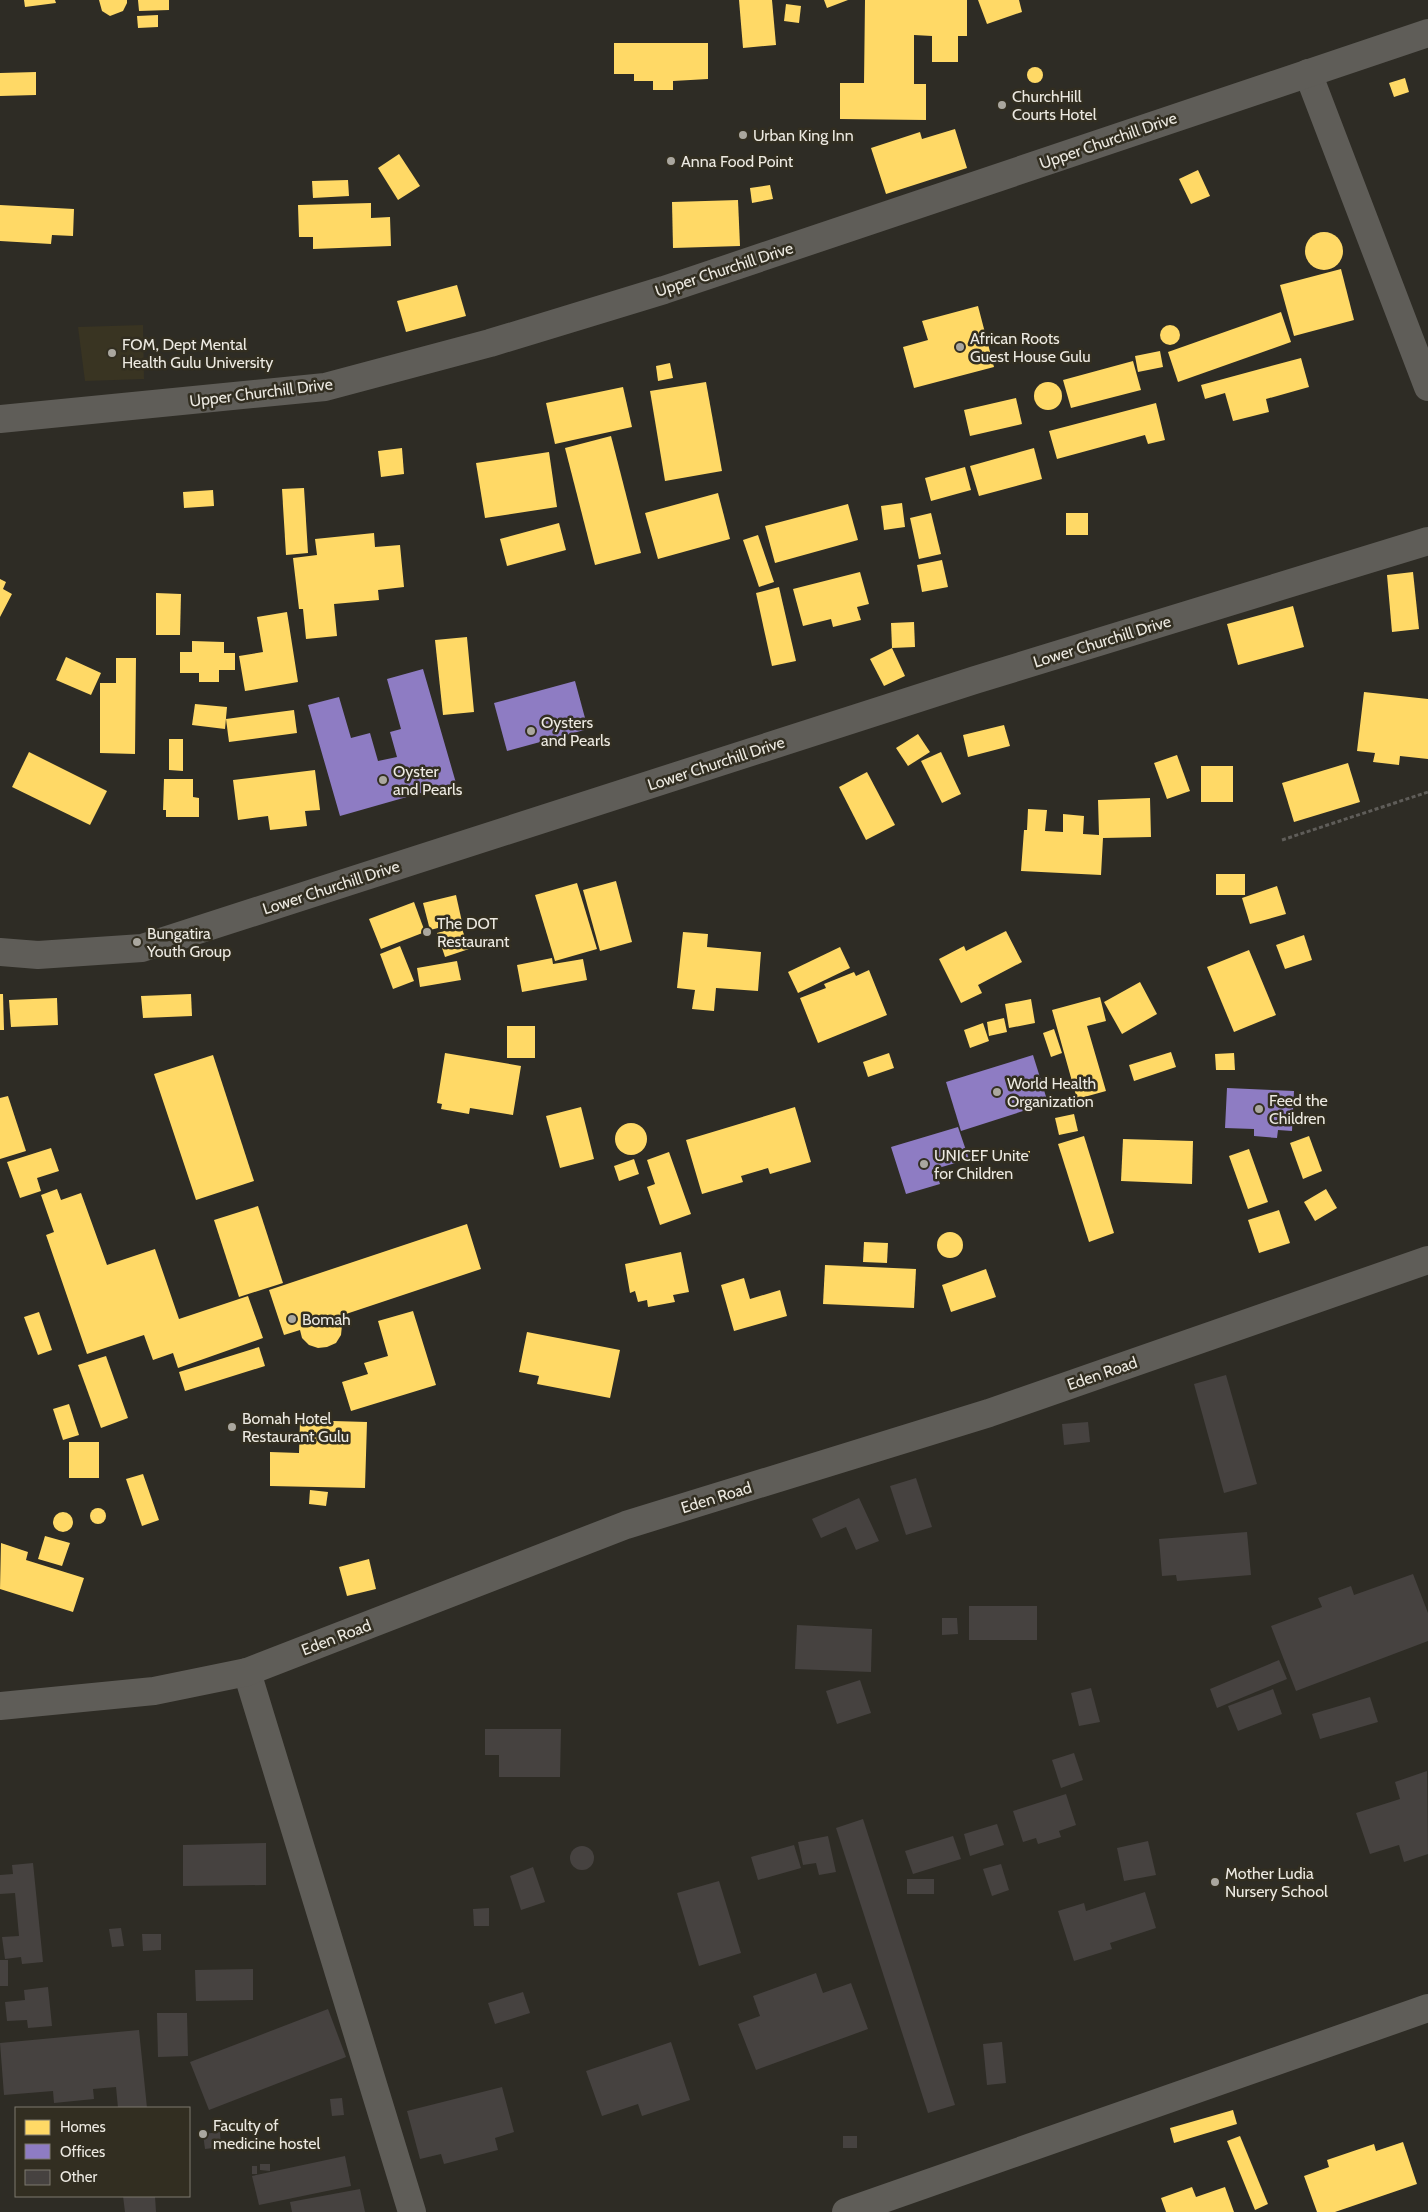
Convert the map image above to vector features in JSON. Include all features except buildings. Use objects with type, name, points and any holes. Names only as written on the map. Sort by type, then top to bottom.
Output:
[{"type":"street","name":"Upper Churchill Drive","points":[[0,419],[325,387],[490,343],[664,290],[1428,32]]},
{"type":"street","points":[[1308,73],[1428,387]]},
{"type":"street","name":"Lower Churchill Drive","points":[[0,952],[38,955],[142,948],[984,677],[1428,541]]},
{"type":"street","name":"Eden Road","points":[[0,1706],[154,1691],[247,1672],[626,1525],[989,1413],[1428,1260]]},
{"type":"street","points":[[247,1672],[412,2212]]},
{"type":"street","points":[[846,2212],[1428,2008]]},
{"type":"path","points":[[1282,840],[1428,792]]},
{"type":"shaded area","name":"FOM, Dept Mental Health Gulu University","points":[[143,325],[144,379],[85,381],[78,327]]},
{"type":"place","name":"ChurchHill Courts Hotel","points":[[1002,105]]},
{"type":"place","name":"Urban King Inn","points":[[743,135]]},
{"type":"place","name":"Anna Food Point","points":[[671,161]]},
{"type":"place","name":"African Roots Guest House Gulu","points":[[960,347]]},
{"type":"place","name":"FOM, Dept Mental Health Gulu University","points":[[112,353]]},
{"type":"place","name":"Oysters and Pearls","points":[[531,731]]},
{"type":"place","name":"Oyster and Pearls","points":[[383,780]]},
{"type":"place","name":"The DOT Restaurant","points":[[427,932]]},
{"type":"place","name":"Bungatira Youth Group","points":[[137,942]]},
{"type":"place","name":"World Health Organization","points":[[997,1092]]},
{"type":"place","name":"Feed the Children","points":[[1259,1109]]},
{"type":"place","name":"UNICEF Unite for Children","points":[[924,1164]]},
{"type":"place","name":"Bomah","points":[[292,1319]]},
{"type":"place","name":"Bomah Hotel Restaurant Gulu","points":[[232,1427]]},
{"type":"place","name":"Mother Ludia Nursery School","points":[[1215,1882]]},
{"type":"place","name":"Faculty of medicine hostel","points":[[203,2134]]}]
